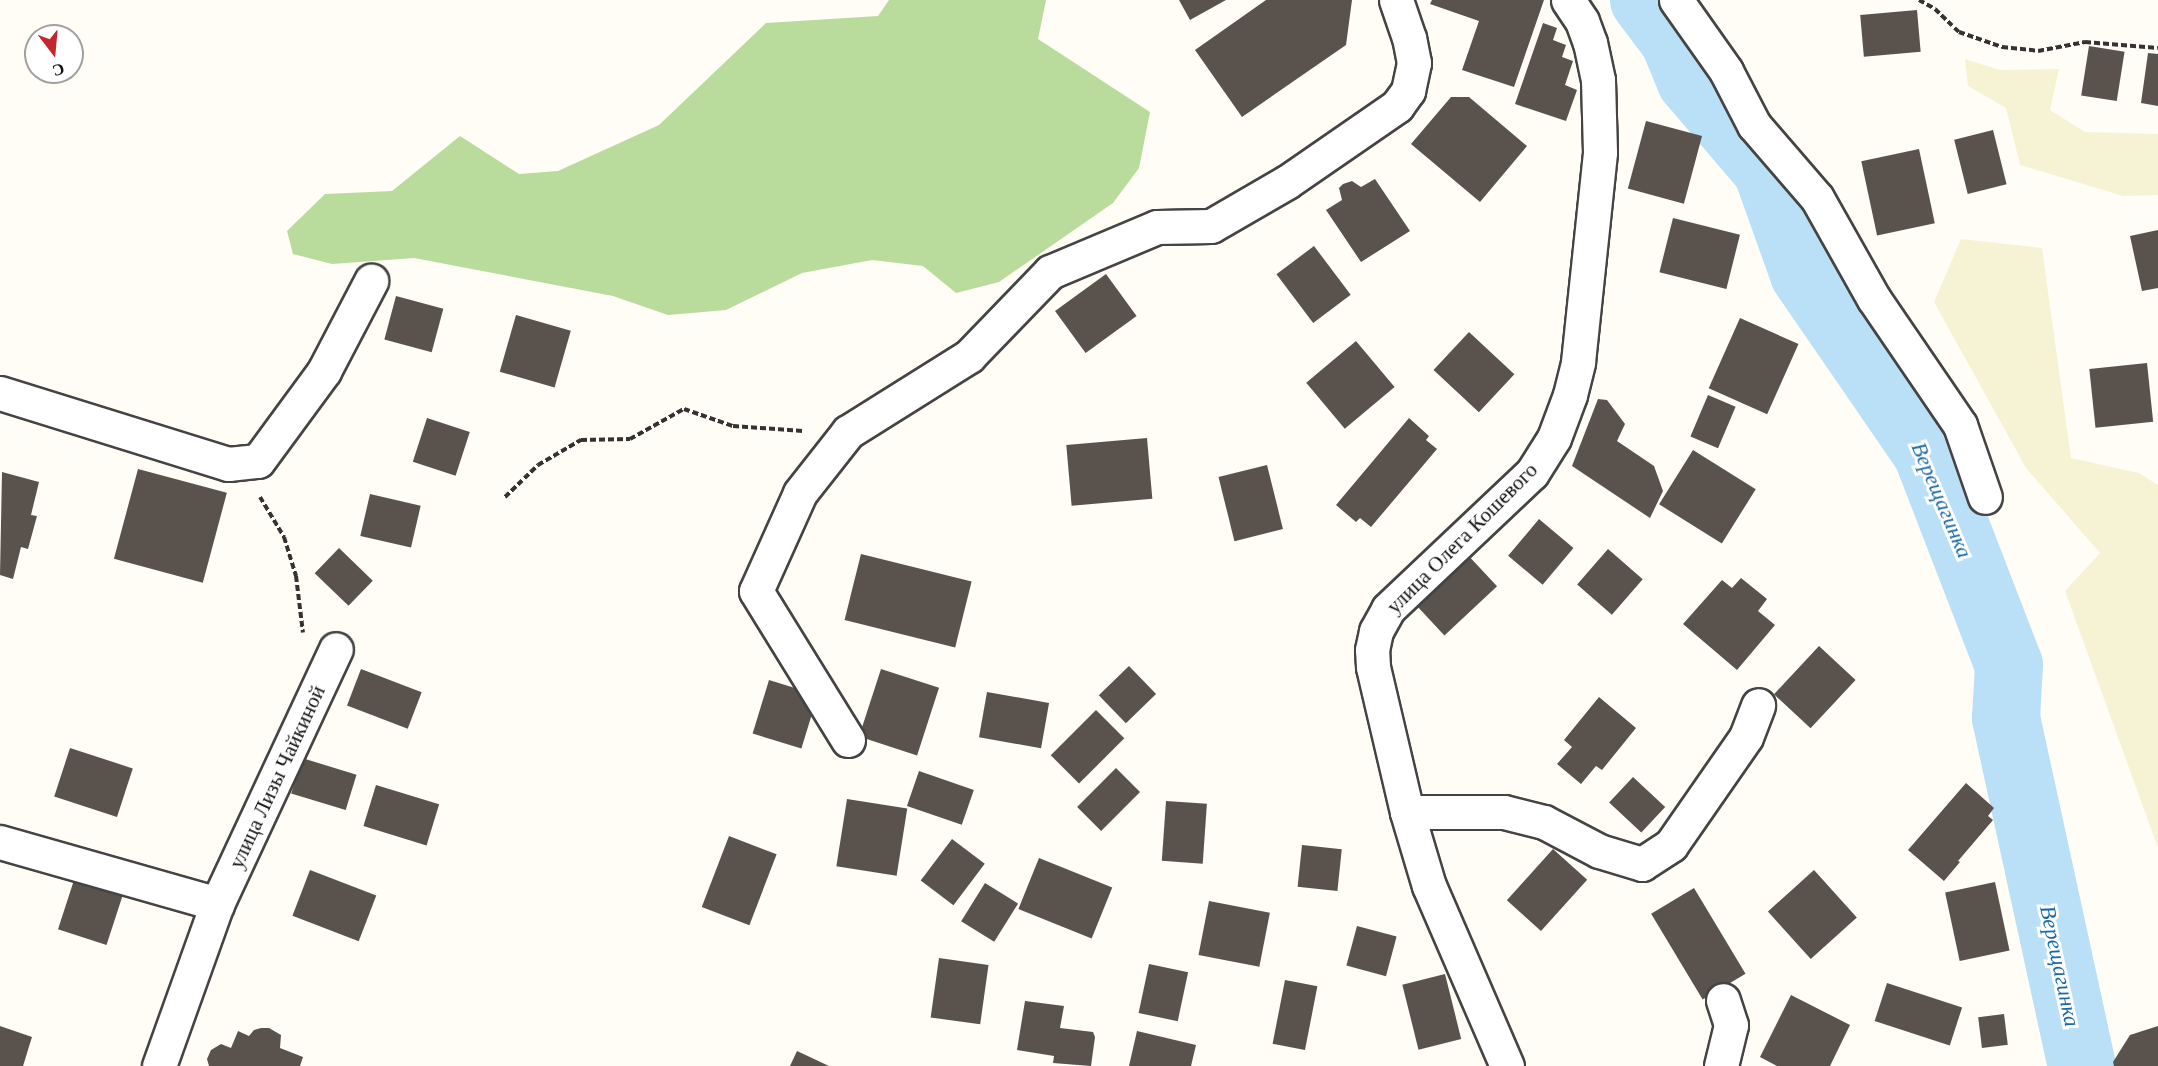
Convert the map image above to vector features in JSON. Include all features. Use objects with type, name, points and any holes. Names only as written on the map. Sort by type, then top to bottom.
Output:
[{"type":"street","points":[[848,740],[756,591],[800,493],[848,432],[969,356],[1050,272],[1157,227],[1211,226],[1287,182],[1397,106],[1408,91],[1414,63],[1409,38],[1396,0]]},
{"type":"street","name":"улица Олега Кошевого","points":[[1507,1066],[1429,886],[1407,812],[1372,650],[1376,631],[1388,609],[1532,473],[1554,438],[1570,395],[1578,362],[1600,152],[1598,80],[1582,21],[1568,0]]},
{"type":"street","points":[[1676,0],[1726,71],[1754,125],[1817,198],[1874,299],[1960,425],[1985,497]]},
{"type":"street","points":[[0,393],[243,462],[324,372],[370,281]]},
{"type":"street","name":"улица Лизы Чайкиной","points":[[159,1066],[217,904],[336,649]]},
{"type":"street","points":[[1407,812],[1504,812],[1544,822],[1599,851],[1642,864],[1671,845],[1746,737],[1758,705]]},
{"type":"street","points":[[0,842],[217,904]]},
{"type":"street","points":[[1721,1066],[1731,1025],[1723,1000]]},
{"type":"path","points":[[1919,0],[1935,9],[1959,32],[2002,47],[2038,51],[2085,42],[2158,48]]},
{"type":"path","points":[[505,497],[538,465],[580,440],[630,440],[684,409],[732,426],[848,432]]},
{"type":"path","points":[[243,462],[284,537],[296,576],[304,639]]},
{"type":"shaded area","points":[[1965,59],[2000,70],[2059,69],[2050,110],[2085,132],[2158,134],[2158,195],[2123,196],[2020,165],[2006,108],[1968,86]]},
{"type":"shaded area","points":[[1961,239],[2042,248],[2071,458],[2139,473],[2158,485],[2158,848],[2065,591],[2100,553],[2026,468],[1934,302]]},
{"type":"green space","points":[[889,0],[1046,0],[1038,39],[1150,112],[1139,168],[1113,203],[999,282],[956,293],[923,266],[872,260],[802,273],[726,310],[668,315],[613,296],[414,258],[332,264],[293,254],[287,231],[325,194],[392,191],[460,136],[519,174],[558,171],[659,125],[766,23],[878,16]]},
{"type":"building","points":[[1179,0],[1226,0],[1190,20]]},
{"type":"building","points":[[1266,0],[1352,0],[1346,45],[1242,117],[1195,50]]},
{"type":"building","points":[[1432,0],[1544,0],[1514,87],[1462,70],[1479,21],[1430,4]]},
{"type":"building","points":[[1917,10],[1921,52],[1864,57],[1860,15]]},
{"type":"building","points":[[1543,23],[1557,28],[1553,40],[1566,45],[1562,57],[1573,61],[1565,85],[1577,90],[1566,121],[1515,104]]},
{"type":"building","points":[[2089,46],[2125,52],[2117,101],[2081,95]]},
{"type":"building","points":[[2148,53],[2158,54],[2158,106],[2141,103]]},
{"type":"building","points":[[1451,97],[1469,97],[1527,146],[1480,202],[1411,144]]},
{"type":"building","points":[[1646,121],[1702,136],[1684,204],[1628,189]]},
{"type":"building","points":[[1993,130],[2007,184],[1968,194],[1954,140]]},
{"type":"building","points":[[1919,149],[1935,223],[1877,236],[1861,161]]},
{"type":"building","points":[[1375,179],[1410,231],[1361,262],[1326,210],[1342,200],[1339,188],[1343,184],[1352,181],[1361,187]]},
{"type":"building","points":[[1673,218],[1740,235],[1726,289],[1659,272]]},
{"type":"building","points":[[2158,230],[2158,288],[2142,291],[2130,236]]},
{"type":"building","points":[[1314,246],[1351,295],[1313,323],[1276,274]]},
{"type":"building","points":[[1106,274],[1137,316],[1086,353],[1055,311]]},
{"type":"building","points":[[396,296],[443,309],[432,352],[384,339]]},
{"type":"building","points":[[516,315],[571,331],[555,387],[500,372]]},
{"type":"building","points":[[1740,318],[1798,344],[1767,414],[1709,388]]},
{"type":"building","points":[[1469,332],[1514,374],[1479,412],[1434,370]]},
{"type":"building","points":[[1356,341],[1395,387],[1345,429],[1306,383]]},
{"type":"building","points":[[2147,363],[2153,422],[2095,428],[2089,369]]},
{"type":"building","points":[[1708,395],[1736,407],[1718,448],[1690,436]]},
{"type":"building","points":[[1598,399],[1607,400],[1625,424],[1617,441],[1654,466],[1663,491],[1650,518],[1572,466]]},
{"type":"building","points":[[427,418],[470,432],[456,476],[413,462]]},
{"type":"building","points":[[1409,418],[1429,436],[1426,440],[1437,449],[1371,527],[1360,518],[1356,522],[1336,505]]},
{"type":"building","points":[[1147,438],[1152,499],[1072,506],[1066,445]]},
{"type":"building","points":[[1693,450],[1756,489],[1722,543],[1659,504]]},
{"type":"building","points":[[1267,465],[1283,529],[1234,541],[1218,477]]},
{"type":"building","points":[[138,469],[227,493],[203,583],[114,559]]},
{"type":"building","points":[[2,472],[39,482],[31,515],[37,516],[28,549],[21,547],[13,579],[0,575]]},
{"type":"building","points":[[370,494],[421,506],[411,548],[360,536]]},
{"type":"building","points":[[1539,519],[1573,548],[1543,585],[1508,556]]},
{"type":"building","points":[[339,548],[373,581],[348,606],[315,573]]},
{"type":"building","points":[[1608,549],[1643,579],[1612,615],[1577,584]]},
{"type":"building","points":[[1465,552],[1497,586],[1444,635],[1412,601]]},
{"type":"building","points":[[861,554],[972,582],[955,648],[845,620]]},
{"type":"building","points":[[1741,578],[1767,599],[1758,611],[1775,625],[1737,670],[1683,624],[1722,580],[1732,588]]},
{"type":"building","points":[[1819,646],[1856,680],[1811,728],[1774,694]]},
{"type":"building","points":[[1129,666],[1156,694],[1126,723],[1099,695]]},
{"type":"building","points":[[361,669],[422,692],[408,729],[347,705]]},
{"type":"building","points":[[881,669],[939,688],[917,755],[859,737]]},
{"type":"building","points":[[769,680],[818,695],[801,748],[753,734]]},
{"type":"building","points":[[987,692],[1049,703],[1041,748],[979,737]]},
{"type":"building","points":[[1599,697],[1636,728],[1602,770],[1596,766],[1581,784],[1557,764],[1572,747],[1564,740]]},
{"type":"building","points":[[1096,710],[1124,738],[1079,784],[1051,755]]},
{"type":"building","points":[[70,748],[133,768],[117,817],[54,797]]},
{"type":"building","points":[[302,758],[357,775],[346,810],[291,793]]},
{"type":"building","points":[[1116,768],[1140,792],[1101,831],[1077,807]]},
{"type":"building","points":[[919,771],[974,790],[962,825],[907,806]]},
{"type":"building","points":[[1633,777],[1665,807],[1641,833],[1609,803]]},
{"type":"building","points":[[1966,783],[1994,808],[1988,816],[1993,820],[1944,881],[1908,850]]},
{"type":"building","points":[[376,785],[439,804],[427,845],[363,826]]},
{"type":"building","points":[[847,799],[907,809],[897,876],[836,866]]},
{"type":"building","points":[[1166,801],[1207,804],[1203,864],[1162,861]]},
{"type":"building","points":[[729,836],[777,854],[749,925],[702,907]]},
{"type":"building","points":[[952,839],[985,864],[953,905],[921,881]]},
{"type":"building","points":[[1302,845],[1342,849],[1337,891],[1298,887]]},
{"type":"building","points":[[1553,849],[1587,880],[1541,931],[1507,900]]},
{"type":"building","points":[[1039,858],[1112,888],[1092,939],[1018,909]]},
{"type":"building","points":[[310,870],[376,895],[359,941],[292,916]]},
{"type":"building","points":[[1814,870],[1857,918],[1811,959],[1768,911]]},
{"type":"building","points":[[75,877],[124,893],[107,945],[58,929]]},
{"type":"building","points":[[1995,882],[2010,950],[1960,961],[1945,893]]},
{"type":"building","points":[[985,883],[1018,904],[994,942],[961,921]]},
{"type":"building","points":[[1694,888],[1746,974],[1703,999],[1651,914]]},
{"type":"building","points":[[1209,901],[1270,913],[1259,967],[1199,955]]},
{"type":"building","points":[[1357,926],[1397,937],[1386,976],[1346,966]]},
{"type":"building","points":[[939,958],[989,965],[980,1024],[931,1017]]},
{"type":"building","points":[[1149,964],[1188,972],[1178,1021],[1139,1013]]},
{"type":"building","points":[[1445,974],[1461,1039],[1419,1050],[1402,985]]},
{"type":"building","points":[[1285,980],[1317,986],[1305,1050],[1273,1044]]},
{"type":"building","points":[[1887,983],[1962,1007],[1950,1045],[1875,1021]]},
{"type":"building","points":[[1791,995],[1850,1025],[1830,1066],[1777,1066],[1760,1057]]},
{"type":"building","points":[[1025,1001],[1064,1006],[1060,1028],[1093,1032],[1095,1037],[1091,1066],[1053,1063],[1054,1056],[1017,1050]]},
{"type":"building","points":[[2004,1014],[2008,1045],[1982,1048],[1978,1017]]},
{"type":"building","points":[[0,1026],[32,1037],[23,1066],[0,1066]]},
{"type":"building","points":[[2158,1026],[2158,1066],[2114,1066],[2113,1062],[2130,1035]]},
{"type":"building","points":[[269,1028],[281,1035],[280,1048],[303,1057],[300,1066],[209,1066],[207,1059],[211,1050],[221,1044],[231,1048],[238,1031],[249,1036],[254,1030]]},
{"type":"building","points":[[1137,1031],[1196,1045],[1191,1066],[1129,1066]]},
{"type":"building","points":[[797,1051],[829,1066],[790,1066]]},
{"type":"waterway","name":"Верещагинка","points":[[1644,0],[1674,40],[1691,81],[1767,170],[1804,274],[1927,453],[2009,665],[2006,718],[2082,1066]]}]
